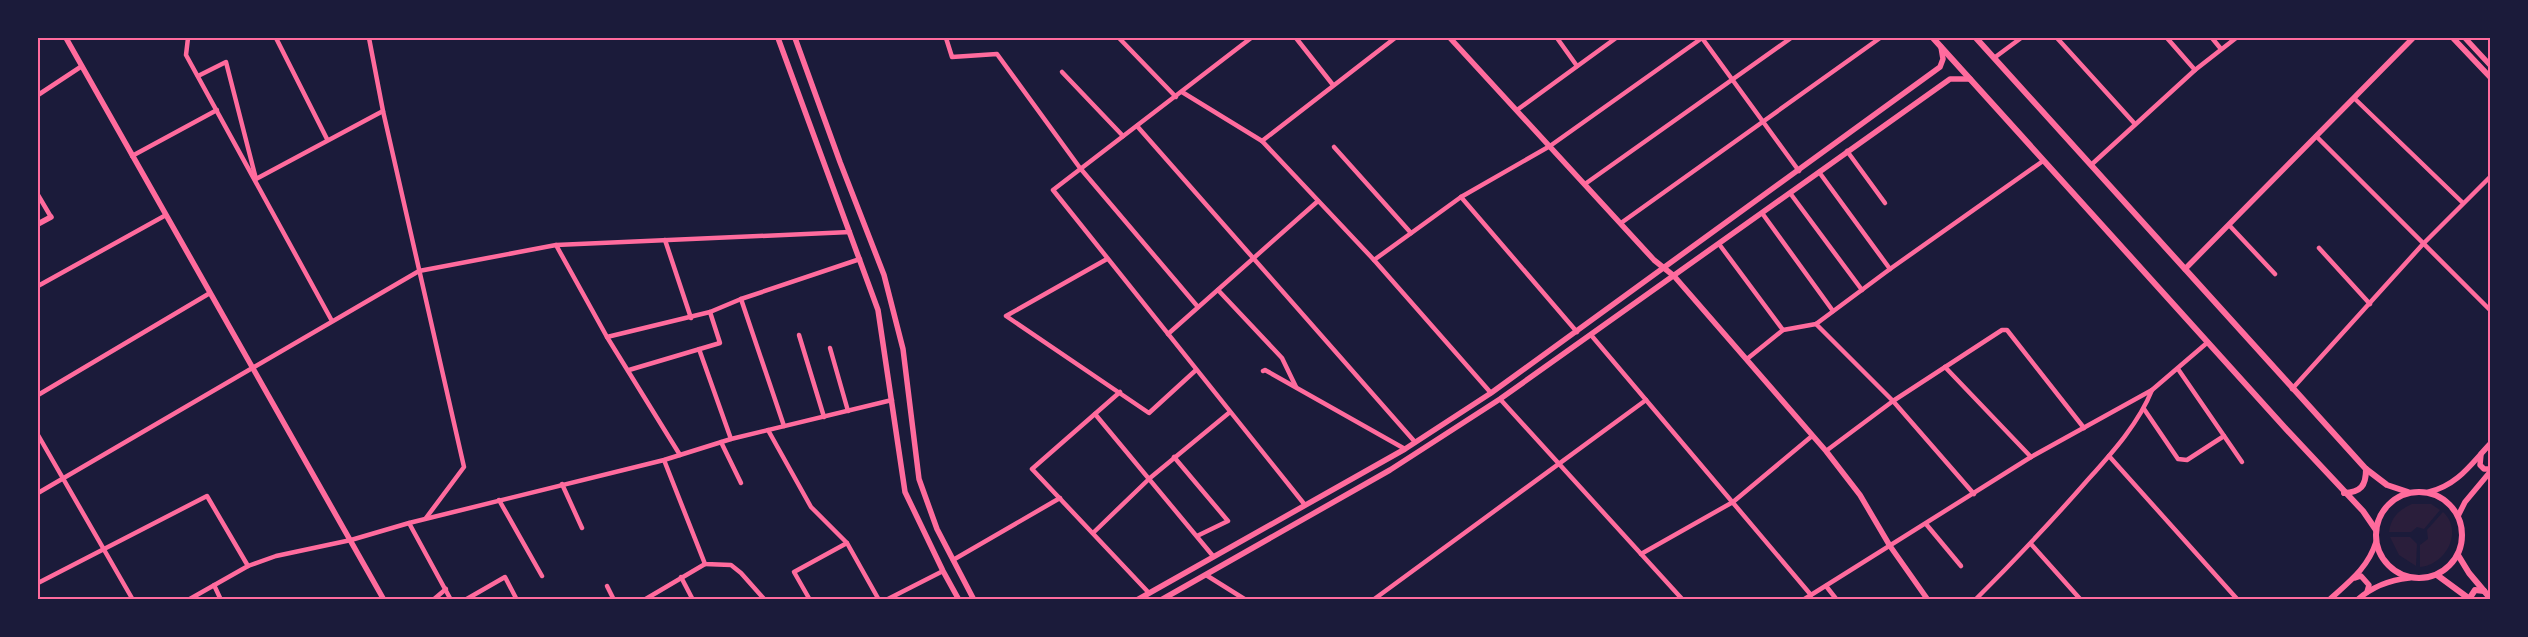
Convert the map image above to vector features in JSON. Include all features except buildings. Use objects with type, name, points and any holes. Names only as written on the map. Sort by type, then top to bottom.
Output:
[{"type":"main road","points":[[1933,38],[2344,493],[2363,511],[2376,530]]},
{"type":"main road","points":[[1976,38],[2366,470],[2387,485],[2408,492],[2429,492],[2441,497],[2451,505],[2458,516],[2462,528],[2462,541],[2458,555],[2449,567],[2437,575],[2422,579],[2409,578],[2398,573],[2388,565],[2380,555],[2376,542],[2376,530],[2380,516],[2388,504],[2408,492]]},
{"type":"main road","points":[[2344,493],[2361,489],[2366,481],[2366,470]]},
{"type":"main road","points":[[2458,555],[2490,598]]},
{"type":"main road","points":[[2437,575],[2471,600],[2475,590],[2484,591]]},
{"type":"street","points":[[66,38],[384,600]]},
{"type":"street","points":[[188,38],[186,54],[332,321]]},
{"type":"street","points":[[276,38],[327,139]]},
{"type":"street","points":[[369,38],[383,111],[464,467],[425,519]]},
{"type":"street","points":[[778,38],[878,310],[904,492],[943,571],[960,600]]},
{"type":"street","points":[[796,38],[840,162],[884,275],[903,349],[918,479],[938,530],[974,600]]},
{"type":"street","points":[[946,38],[952,57],[997,54],[1080,168],[1198,307]]},
{"type":"street","points":[[1119,38],[1176,97]]},
{"type":"street","points":[[1250,38],[1176,97],[1053,190],[1305,505]]},
{"type":"street","points":[[1296,38],[1333,85]]},
{"type":"street","points":[[1262,142],[1395,38]]},
{"type":"street","points":[[1450,38],[1663,268],[1674,276],[1826,451],[1860,495],[1890,546],[1928,600]]},
{"type":"street","points":[[1557,38],[1577,66]]},
{"type":"street","points":[[1517,110],[1616,38]]},
{"type":"street","points":[[1374,260],[1461,197],[1550,146],[1702,38],[1799,171]]},
{"type":"street","points":[[1585,184],[1791,38]]},
{"type":"street","points":[[1621,223],[1880,38]]},
{"type":"street","points":[[1994,58],[2021,38]]},
{"type":"street","points":[[2057,38],[2135,124]]},
{"type":"street","points":[[2167,38],[2195,70]]},
{"type":"street","points":[[2212,38],[2221,49]]},
{"type":"street","points":[[2091,165],[2195,70],[2236,38]]},
{"type":"street","points":[[2185,269],[2412,38]]},
{"type":"street","points":[[2453,38],[2490,77]]},
{"type":"street","points":[[2465,38],[2490,64]]},
{"type":"street","points":[[1137,600],[1405,448],[1491,393],[1940,67],[1943,59],[1941,47]]},
{"type":"street","points":[[198,76],[226,62],[256,179]]},
{"type":"street","points":[[38,95],[82,66]]},
{"type":"street","points":[[1062,72],[1123,136]]},
{"type":"street","points":[[1161,600],[1390,470],[1500,398],[1591,335],[1950,79],[1970,79]]},
{"type":"street","points":[[1182,92],[1262,142],[1374,260],[1491,393]]},
{"type":"street","points":[[2354,98],[2463,203]]},
{"type":"street","points":[[132,156],[217,110]]},
{"type":"street","points":[[256,179],[327,139],[383,111]]},
{"type":"street","points":[[1137,126],[1415,442]]},
{"type":"street","points":[[2316,136],[2490,310]]},
{"type":"street","points":[[1334,147],[1411,233]]},
{"type":"street","points":[[1847,151],[1885,203]]},
{"type":"street","points":[[1747,359],[1783,330],[1816,324],[1890,269],[2044,161]]},
{"type":"street","points":[[1819,172],[1890,269]]},
{"type":"street","points":[[2292,389],[2423,244],[2490,177]]},
{"type":"street","points":[[1790,193],[1862,290]]},
{"type":"street","points":[[38,195],[51,217],[38,224]]},
{"type":"street","points":[[1461,197],[1577,332]]},
{"type":"street","points":[[1168,334],[1318,201]]},
{"type":"street","points":[[1762,214],[1833,312]]},
{"type":"street","points":[[38,286],[166,216]]},
{"type":"street","points":[[2229,225],[2275,274]]},
{"type":"street","points":[[38,493],[419,271],[556,245],[850,232]]},
{"type":"street","points":[[665,240],[690,318]]},
{"type":"street","points":[[1719,244],[1783,330]]},
{"type":"street","points":[[556,245],[607,337],[680,455]]},
{"type":"street","points":[[2319,248],[2370,304]]},
{"type":"street","points":[[607,337],[710,312],[741,299],[860,259]]},
{"type":"street","points":[[1107,259],[1006,316],[1149,413],[1196,370]]},
{"type":"street","points":[[1218,290],[1282,358],[1296,387]]},
{"type":"street","points":[[38,395],[210,293]]},
{"type":"street","points":[[741,299],[784,426]]},
{"type":"street","points":[[629,370],[720,343],[710,312]]},
{"type":"street","points":[[1816,324],[1893,401],[1974,494]]},
{"type":"street","points":[[1826,451],[1893,401],[2002,330],[2007,330],[2084,428]]},
{"type":"street","points":[[799,335],[824,417]]},
{"type":"street","points":[[1591,335],[1811,595]]},
{"type":"street","points":[[1803,600],[2031,457],[2152,390],[2208,342]]},
{"type":"street","points":[[830,348],[848,411]]},
{"type":"street","points":[[699,350],[731,439]]},
{"type":"street","points":[[1945,367],[2031,457]]},
{"type":"street","points":[[2178,369],[2242,462]]},
{"type":"street","points":[[1263,370],[1405,448]]},
{"type":"street","points":[[1975,600],[2032,544],[2109,456],[2144,409],[2152,390]]},
{"type":"street","points":[[1120,392],[1032,469],[1149,593]]},
{"type":"street","points":[[1500,398],[1683,600]]},
{"type":"street","points":[[188,600],[248,566],[276,556],[351,540],[409,523],[664,460],[731,439],[892,400]]},
{"type":"street","points":[[1373,600],[1646,400]]},
{"type":"street","points":[[2144,409],[2178,458],[2183,460],[2187,460],[2224,436]]},
{"type":"street","points":[[1093,533],[1150,478],[1230,412]]},
{"type":"street","points":[[1095,414],[1213,556]]},
{"type":"street","points":[[768,430],[811,507],[847,543],[879,600]]},
{"type":"street","points":[[38,435],[133,600]]},
{"type":"street","points":[[1641,554],[1733,502],[1812,436]]},
{"type":"street","points":[[721,442],[741,483]]},
{"type":"street","points":[[2429,492],[2445,488],[2458,479],[2490,444]]},
{"type":"street","points":[[2458,516],[2465,502],[2490,471],[2480,465],[2481,454]]},
{"type":"street","points":[[2109,456],[2238,600]]},
{"type":"street","points":[[1174,457],[1228,520],[1197,536]]},
{"type":"street","points":[[664,460],[705,564]]},
{"type":"street","points":[[562,484],[582,528]]},
{"type":"street","points":[[38,583],[207,496],[248,566]]},
{"type":"street","points":[[954,560],[1060,498]]},
{"type":"street","points":[[499,500],[542,576]]},
{"type":"street","points":[[409,523],[451,600]]},
{"type":"street","points":[[1926,524],[1961,566]]},
{"type":"street","points":[[2329,600],[2354,578],[2372,556],[2376,542]]},
{"type":"street","points":[[810,600],[794,572],[847,543]]},
{"type":"street","points":[[2032,544],[2081,600]]},
{"type":"street","points":[[644,600],[705,564],[731,565],[741,573],[765,600]]},
{"type":"street","points":[[889,599],[943,571]]},
{"type":"street","points":[[1206,575],[1246,600]]},
{"type":"street","points":[[2354,578],[2360,576],[2366,580],[2369,585],[2367,592]]},
{"type":"street","points":[[465,600],[505,577],[517,600]]},
{"type":"street","points":[[681,577],[693,600]]},
{"type":"street","points":[[2357,600],[2390,579],[2409,578]]},
{"type":"street","points":[[214,585],[221,600]]},
{"type":"street","points":[[607,586],[614,600]]},
{"type":"street","points":[[1826,586],[1837,600]]},
{"type":"street","points":[[434,600],[446,589]]},
{"type":"shaded area","points":[[2412,504],[2431,504],[2440,510],[2424,529],[2417,527],[2411,532],[2389,532],[2396,515]]},
{"type":"shaded area","points":[[2443,512],[2452,528],[2449,546],[2438,560],[2420,567],[2420,545],[2428,539],[2427,530]]},
{"type":"shaded area","points":[[2390,537],[2410,537],[2417,544],[2416,566],[2399,555]]}]
